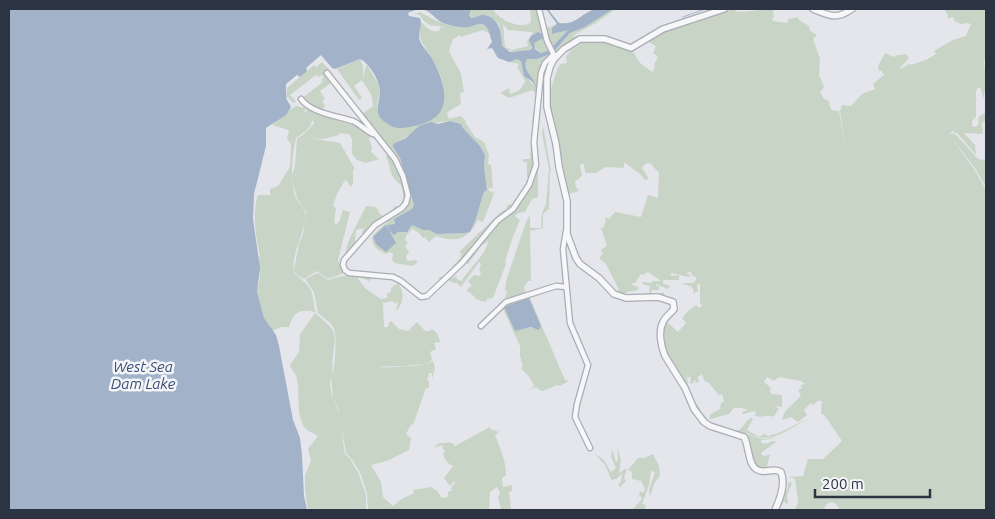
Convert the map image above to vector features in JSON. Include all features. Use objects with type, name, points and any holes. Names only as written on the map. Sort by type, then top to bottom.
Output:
[{"type":"street","points":[[539,9],[544,33],[554,56],[548,72],[547,107],[567,201],[563,249],[570,322],[588,365],[575,417],[590,448]]},
{"type":"street","points":[[327,73],[400,168],[406,184],[408,199],[402,208],[381,220],[367,232],[344,260],[344,267],[349,273],[393,277],[401,281],[417,295],[424,297],[462,263],[490,228],[513,209],[525,192],[536,165],[534,142],[541,73],[545,63],[572,43],[584,39],[605,39],[631,48],[663,29],[724,9]]},
{"type":"street","points":[[814,9],[827,15],[839,16],[852,9]]},
{"type":"street","points":[[301,100],[308,106],[335,117],[352,121],[374,134]]},
{"type":"street","points":[[566,230],[576,258],[585,269],[599,278],[614,294],[626,298],[658,297],[673,302],[674,309],[663,321],[661,328],[665,356],[685,388],[694,409],[704,422],[710,426],[744,437],[751,464],[756,469],[763,472],[775,470],[781,472],[783,486],[774,510]]},
{"type":"street","points":[[481,326],[506,302],[556,286],[566,287]]},
{"type":"green space","points":[[471,9],[493,9],[504,20],[524,25],[529,24],[531,21],[530,9],[537,9],[551,53],[543,64],[535,159],[529,177],[527,177],[527,162],[523,162],[523,159],[530,159],[536,95],[533,90],[509,98],[500,93],[509,88],[510,94],[515,92],[526,82],[517,67],[519,64],[510,61],[517,59],[521,61],[523,73],[534,86],[526,70],[527,59],[537,59],[550,53],[539,51],[534,46],[533,43],[538,32],[531,36],[531,50],[512,51],[508,50],[502,46],[499,24],[494,19],[478,16],[471,18],[469,15]],"holes":[[[503,24],[508,30],[533,33],[527,41],[528,46],[512,50],[505,47]]]},
{"type":"green space","points":[[613,9],[616,9],[572,37],[603,35],[631,46],[667,27],[631,47],[589,37],[556,56],[552,51],[545,29],[557,24],[555,34],[569,29],[553,46],[557,47],[570,33],[585,27]]},
{"type":"green space","points":[[726,9],[735,9],[735,11],[740,12],[773,9],[773,21],[787,23],[789,19],[798,17],[799,20],[809,26],[810,31],[817,35],[813,39],[820,59],[819,75],[824,87],[820,92],[824,99],[829,101],[831,110],[839,111],[845,145],[840,111],[842,105],[851,106],[862,94],[875,89],[873,84],[884,75],[878,69],[885,53],[894,57],[906,54],[909,58],[901,69],[909,64],[927,59],[936,54],[934,51],[953,40],[966,36],[971,24],[961,24],[955,21],[953,17],[947,19],[948,15],[945,11],[948,9],[986,9],[986,58],[984,60],[986,85],[983,99],[981,89],[978,87],[976,92],[976,117],[972,121],[972,126],[976,127],[978,125],[979,116],[985,113],[986,110],[986,122],[984,121],[982,124],[982,134],[964,133],[975,145],[976,155],[958,134],[952,131],[950,135],[953,133],[956,135],[978,159],[986,160],[986,187],[975,168],[950,136],[974,169],[986,190],[986,510],[840,510],[835,503],[830,502],[825,506],[824,510],[795,510],[798,502],[795,479],[789,477],[803,476],[808,459],[823,459],[842,441],[821,413],[822,401],[818,401],[813,405],[811,403],[804,410],[807,415],[798,422],[791,417],[782,420],[787,409],[801,395],[798,390],[802,388],[801,385],[805,384],[801,381],[779,377],[774,381],[767,377],[764,382],[771,388],[770,392],[782,395],[782,407],[775,406],[779,409],[773,417],[755,416],[756,412],[754,411],[740,415],[748,410],[734,408],[729,414],[711,419],[709,418],[711,414],[720,409],[721,403],[724,401],[722,394],[719,395],[708,382],[705,382],[702,374],[698,377],[699,382],[696,383],[695,380],[692,384],[690,383],[691,377],[687,377],[689,392],[707,418],[705,419],[711,424],[737,431],[751,418],[753,419],[747,430],[759,437],[765,434],[768,436],[781,432],[807,419],[791,429],[769,438],[757,437],[747,433],[742,435],[710,425],[697,412],[685,386],[667,359],[663,349],[661,337],[662,324],[676,308],[674,302],[660,296],[630,297],[616,294],[615,292],[619,290],[606,264],[599,258],[603,254],[601,250],[607,246],[601,228],[604,227],[606,217],[609,219],[615,212],[641,217],[648,195],[658,198],[659,173],[650,163],[645,164],[642,168],[649,179],[645,180],[624,162],[624,168],[606,167],[596,173],[585,173],[584,164],[580,165],[582,175],[575,181],[579,191],[566,195],[549,107],[548,98],[558,67],[561,64],[567,63],[566,57],[571,50],[587,40],[582,40],[596,39],[605,40],[627,48],[633,54],[633,50],[633,48],[666,29]],"holes":[[[647,41],[656,46],[653,53],[658,57],[653,72],[640,63],[633,50]],[[648,272],[661,281],[653,281],[651,283],[643,282],[642,284],[650,286],[649,293],[630,296],[623,295],[627,292],[638,290],[638,287],[632,285],[632,283],[635,283],[641,274],[643,275]],[[691,272],[692,276],[696,277],[693,283],[681,283],[692,287],[694,291],[692,294],[698,291],[697,284],[700,285],[700,302],[702,306],[699,308],[696,305],[688,311],[682,318],[686,323],[678,332],[667,322],[664,330],[664,348],[662,330],[666,322],[677,308],[677,305],[673,300],[664,295],[664,292],[650,294],[652,290],[659,290],[659,286],[656,286],[656,284],[668,289],[670,287],[663,284],[663,280],[679,280],[679,275],[671,276],[671,273],[690,277],[686,273]]]},
{"type":"green space","points":[[420,12],[451,26],[466,27],[481,24],[489,31],[490,34],[483,30],[461,37],[460,35],[453,39],[449,51],[461,74],[464,92],[460,93],[461,104],[447,113],[449,119],[461,116],[475,137],[484,142],[489,155],[488,164],[491,165],[493,188],[488,190],[494,193],[483,222],[478,220],[471,231],[484,192],[487,190],[484,167],[485,155],[480,146],[461,124],[450,121],[434,123],[400,140],[393,147],[400,158],[414,205],[413,209],[394,219],[395,224],[387,225],[394,235],[398,232],[409,230],[412,225],[437,234],[470,232],[456,239],[436,236],[429,242],[425,237],[423,238],[412,229],[406,236],[405,240],[408,243],[405,246],[409,252],[406,256],[407,261],[416,260],[418,262],[412,266],[395,263],[392,260],[393,254],[390,252],[386,254],[374,245],[373,235],[388,221],[386,218],[408,201],[401,168],[361,115],[373,106],[372,96],[362,80],[354,86],[362,98],[359,100],[337,69],[360,59],[363,66],[363,79],[367,65],[379,85],[378,115],[392,126],[444,100],[441,76],[423,43],[420,32],[421,22],[434,31],[439,31],[441,27],[447,28],[443,27],[432,26],[423,20],[420,15],[414,14]]},
{"type":"green space","points":[[555,61],[551,71],[548,96],[547,85],[549,74]]},
{"type":"green space","points":[[322,62],[333,74],[331,76],[332,82],[320,91],[325,99],[322,101],[325,106],[323,109],[308,105],[302,98],[323,82],[321,80],[324,77],[322,75],[319,77],[316,75],[290,95],[296,102],[293,103],[288,97],[286,98],[287,88],[314,65],[316,67]]},
{"type":"green space","points":[[296,106],[306,108],[305,113],[308,107],[353,122],[374,135],[388,151],[371,135],[369,139],[372,147],[371,152],[379,159],[366,163],[357,160],[352,154],[352,139],[349,134],[339,133],[339,135],[323,139],[309,138],[340,143],[355,169],[353,170],[353,184],[350,187],[345,180],[333,206],[336,208],[334,223],[337,224],[340,220],[343,210],[350,212],[338,260],[344,273],[328,279],[317,271],[304,279],[297,275],[294,270],[295,274],[312,291],[316,312],[298,312],[293,317],[289,327],[281,327],[272,331],[264,318],[257,292],[260,277],[258,259],[260,256],[256,233],[255,209],[258,195],[270,195],[270,189],[278,186],[290,167],[291,144],[287,139],[289,130],[272,125]],"holes":[[[312,119],[314,123],[297,139],[295,166],[292,175],[296,138],[309,127]],[[292,176],[297,198],[306,212],[305,219],[305,213],[295,196],[293,190]],[[305,221],[294,270],[294,260]]]},
{"type":"green space","points":[[543,126],[551,171],[549,209],[543,214],[543,228],[530,231],[531,281],[528,281],[524,287],[526,294],[524,293],[504,301],[507,291],[505,290],[506,281],[530,215],[530,228],[541,228],[542,213],[546,204],[549,169],[542,134]]},
{"type":"green space","points":[[536,142],[538,164],[538,197],[532,199],[525,212],[518,213],[515,216],[520,220],[493,298],[487,299],[486,302],[475,299],[466,290],[472,286],[468,281],[474,275],[479,276],[481,274],[479,269],[481,264],[479,262],[461,287],[449,280],[431,295],[492,227],[520,202],[537,165]],"holes":[[[489,241],[484,252],[461,281],[456,276],[450,279],[466,263],[468,264],[482,245]]]},
{"type":"green space","points":[[388,152],[399,169],[407,195],[401,207],[390,214],[395,206],[401,204],[403,196],[401,185],[391,172],[386,157]]},
{"type":"green space","points":[[516,200],[518,201],[512,209],[496,221],[467,256],[439,282],[440,279],[437,278],[444,276],[461,257],[462,254],[459,252],[506,209],[508,204],[514,205]]},
{"type":"green space","points":[[366,206],[376,207],[384,217],[363,235],[364,228],[356,230],[355,243],[345,254],[351,236]]},
{"type":"green space","points":[[318,273],[328,280],[346,275],[364,274],[383,277],[401,282],[399,285],[402,291],[402,298],[396,312],[398,302],[383,302],[384,327],[388,327],[391,321],[399,329],[408,331],[417,322],[425,331],[432,329],[435,331],[440,342],[434,343],[436,349],[430,352],[432,360],[428,363],[433,361],[435,367],[432,379],[432,373],[429,373],[427,380],[429,381],[429,388],[426,388],[413,425],[411,424],[406,434],[411,438],[409,450],[387,461],[371,465],[381,482],[383,497],[393,506],[403,498],[414,494],[413,490],[431,487],[442,498],[448,497],[448,492],[452,490],[451,488],[455,483],[454,481],[450,486],[444,478],[453,466],[445,459],[443,453],[446,451],[444,451],[442,445],[434,448],[440,443],[449,442],[455,446],[490,427],[490,429],[499,432],[495,435],[505,465],[506,475],[502,478],[503,487],[512,485],[512,491],[509,492],[510,510],[501,509],[498,498],[500,493],[497,487],[490,492],[489,510],[368,510],[367,493],[360,472],[346,453],[340,420],[345,454],[358,472],[366,495],[366,510],[309,510],[305,487],[305,475],[311,461],[308,449],[318,436],[306,429],[301,420],[297,379],[290,365],[299,352],[300,334],[316,312],[331,327],[335,340],[332,375],[336,351],[335,331],[330,323],[318,313],[314,292],[305,279]],"holes":[[[359,277],[369,281],[373,278],[392,280],[398,283],[391,288],[391,292],[387,293],[387,298],[381,299],[366,289],[358,279]],[[331,377],[333,397],[330,385]]]},
{"type":"green space","points":[[529,296],[565,380],[569,381],[543,391],[536,387],[529,390],[534,386],[521,368],[523,366],[520,346],[502,307],[506,303]],"holes":[[[529,299],[541,326],[514,330]]]},
{"type":"green space","points":[[748,434],[762,439],[779,435],[771,439],[761,440],[764,444],[776,442],[761,453],[763,456],[770,455],[766,469],[756,467],[752,463],[747,441],[742,435]]},
{"type":"green space","points":[[617,448],[621,459],[619,473],[627,468],[624,478],[626,481],[620,487],[618,485],[621,481],[622,473],[617,479],[612,481],[605,465],[595,454],[604,460],[611,472],[616,468],[611,457],[612,449],[616,462],[618,459]]},
{"type":"green space","points":[[653,454],[659,466],[660,475],[654,484],[650,497],[649,490],[655,472],[651,471],[649,485],[642,504],[646,505],[644,510],[632,510],[642,499],[640,495],[637,498],[639,492],[643,493],[645,489],[641,481],[632,479],[632,472],[628,470],[638,458],[644,458]]},
{"type":"green space","points":[[777,468],[783,472],[785,479],[784,493],[788,488],[788,482],[792,483],[787,495],[788,503],[786,504],[784,501],[779,510],[775,510],[782,492],[782,474],[777,469],[766,469]]},
{"type":"water","name":"West Sea Dam Lake","points":[[9,9],[471,9],[469,15],[471,18],[483,15],[489,16],[496,22],[500,31],[502,46],[510,52],[531,50],[532,47],[529,40],[531,36],[538,32],[542,34],[543,38],[534,43],[535,49],[541,53],[548,51],[550,54],[537,59],[527,59],[526,63],[527,71],[533,80],[536,88],[533,82],[524,76],[521,61],[517,59],[509,62],[498,58],[492,48],[487,49],[492,42],[486,26],[476,24],[469,27],[457,27],[441,22],[426,11],[416,10],[408,13],[409,16],[420,18],[420,41],[437,69],[444,97],[443,106],[439,113],[422,124],[410,127],[395,127],[381,119],[378,111],[380,87],[370,68],[360,59],[335,69],[321,55],[306,68],[307,71],[300,77],[297,75],[286,84],[286,98],[291,107],[286,115],[266,128],[266,146],[254,194],[253,219],[260,268],[257,292],[264,318],[276,335],[279,346],[293,420],[300,438],[304,496],[307,510],[9,510]]},
{"type":"water","points":[[546,9],[559,23],[569,23],[594,9],[613,9],[585,27],[570,33],[555,50],[553,46],[568,30],[552,34],[552,28],[557,24]]},
{"type":"water","points":[[450,121],[461,124],[480,146],[485,155],[484,167],[487,190],[484,192],[470,232],[437,234],[412,225],[407,232],[398,232],[394,235],[387,225],[395,224],[394,219],[412,209],[414,205],[400,158],[393,144],[406,138],[419,126],[431,122],[438,124]]},
{"type":"water","points":[[386,225],[396,243],[386,252],[376,244],[373,237]]},
{"type":"water","points":[[529,298],[541,326],[539,330],[531,327],[515,331],[504,307]]},
{"type":"waterway","points":[[683,17],[705,9]]}]
